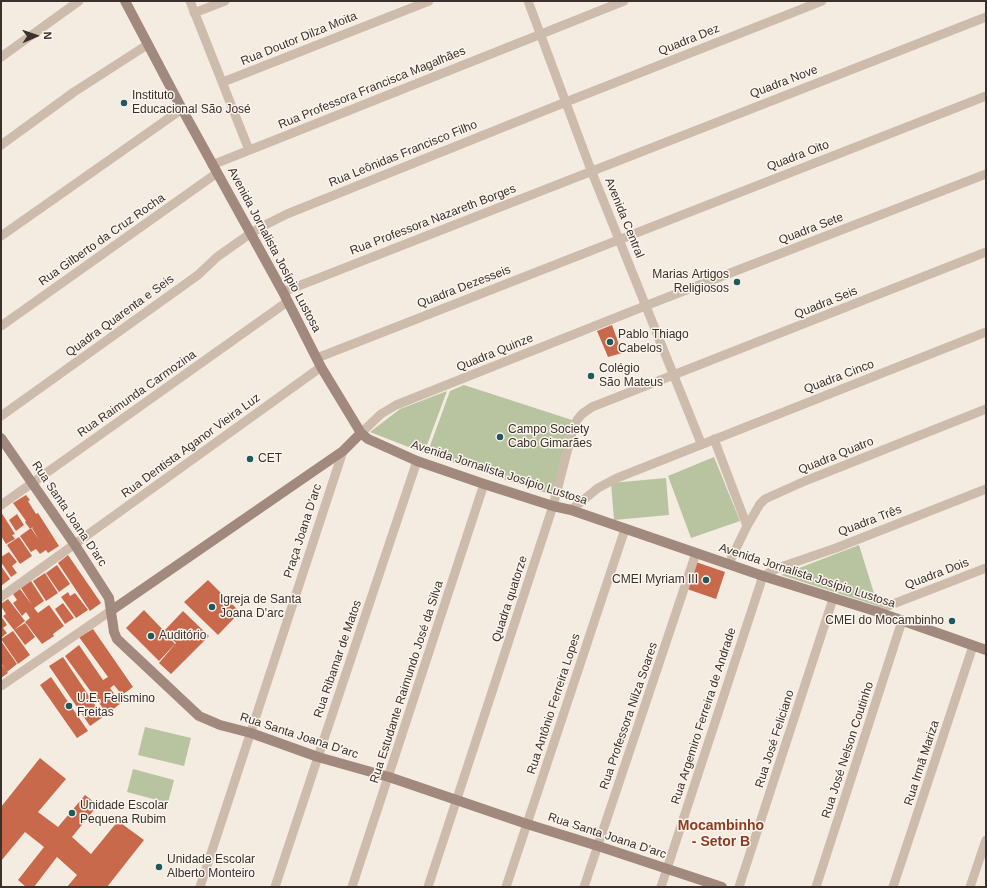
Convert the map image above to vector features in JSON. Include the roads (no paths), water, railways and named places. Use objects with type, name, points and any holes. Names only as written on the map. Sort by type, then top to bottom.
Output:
[{"type":"street","points":[[1,57],[79,1]]},
{"type":"street","name":"Avenida Jornalista Josípio Lustosa","points":[[125,1],[147,45],[251,232],[319,362],[361,433],[368,439],[416,461],[553,506],[571,510],[729,563],[763,576],[875,611],[985,649]]},
{"type":"street","points":[[190,1],[249,150]]},
{"type":"street","points":[[194,13],[225,1]]},
{"type":"street","name":"Rua Doutor Dilza Moita","points":[[223,82],[429,1]]},
{"type":"street","name":"Avenida Central","points":[[528,1],[591,170],[701,443]]},
{"type":"street","name":"Rua Professora Francisca Magalhães","points":[[215,169],[249,150],[624,1]]},
{"type":"street","name":"Quadra Dez","points":[[566,102],[822,1]]},
{"type":"street","name":"Quadra Nove","points":[[591,170],[986,16]]},
{"type":"street","points":[[1,145],[74,92],[147,45]]},
{"type":"street","name":"Quadra Oito","points":[[619,239],[986,96]]},
{"type":"street","name":"Rua Leônidas Francisco Filho","points":[[251,232],[287,214],[566,102]]},
{"type":"street","points":[[1,236],[182,109]]},
{"type":"street","name":"Rua Gilberto da Cruz Rocha","points":[[1,326],[215,169]]},
{"type":"street","name":"Rua Professora Nazareth Borges","points":[[282,292],[591,170]]},
{"type":"street","name":"Quadra Sete","points":[[646,306],[986,174]]},
{"type":"street","name":"Quadra Quarenta e Seis","points":[[1,416],[198,275],[218,257],[251,232]]},
{"type":"street","name":"Quadra Dezesseis","points":[[319,362],[619,239]]},
{"type":"street","name":"Quadra Seis","points":[[674,376],[986,252]]},
{"type":"street","name":"Rua Raimunda Carmozina","points":[[1,505],[288,302]]},
{"type":"street","name":"Quadra Quinze","points":[[361,433],[381,414],[396,405],[646,306]]},
{"type":"street","name":"Quadra Cinco","points":[[701,443],[986,332]]},
{"type":"street","name":"Rua Dentista Aganor Vieira Luz","points":[[1,597],[75,545],[319,362]]},
{"type":"street","name":"Quadra quatorze","points":[[428,887],[553,506],[573,429],[577,420],[582,414],[592,407],[674,376]]},
{"type":"street","name":"Quadra Quatro","points":[[729,563],[747,526],[761,503],[785,490],[986,410]]},
{"type":"street","points":[[343,451],[361,433]]},
{"type":"street","name":"Rua Santa Joana D'arc","points":[[1,438],[75,545],[109,598],[112,610],[114,632],[117,640],[195,713],[209,721],[389,777],[527,824],[722,887]]},
{"type":"street","points":[[714,439],[747,526]]},
{"type":"street","points":[[571,510],[598,488],[617,478],[701,443]]},
{"type":"street","name":"Praça Joana D'arc","points":[[112,610],[343,451]]},
{"type":"street","name":"Praça Joana D'arc","points":[[200,887],[343,451]]},
{"type":"street","name":"Rua Ribamar de Matos","points":[[276,887],[416,461]]},
{"type":"street","name":"Rua Estudante Raimundo José da Silva","points":[[352,887],[484,484]]},
{"type":"street","name":"Quadra Três","points":[[763,576],[778,568],[836,548],[986,488]]},
{"type":"street","name":"Rua Antônio Ferreira Lopes","points":[[506,887],[625,529]]},
{"type":"street","name":"Rua Professora Nilza Soares","points":[[584,887],[696,553]]},
{"type":"street","name":"Quadra Dois","points":[[875,611],[986,568]]},
{"type":"street","name":"Rua Argemiro Ferreira de Andrade","points":[[661,887],[763,576]]},
{"type":"street","name":"Rua José Feliciano","points":[[739,887],[833,599]]},
{"type":"street","points":[[1,686],[112,610]]},
{"type":"street","name":"Rua José Nelson Coutinho","points":[[816,887],[902,621]]},
{"type":"street","name":"Rua Irmã Mariza","points":[[894,887],[973,646]]},
{"type":"street","points":[[970,887],[986,840]]},
{"type":"place","name":"Instituto Educacional São José","points":[[124,103]]},
{"type":"place","name":"Marias Artigos Religiosos","points":[[737,282]]},
{"type":"place","name":"Pablo Thiago Cabelos","points":[[610,342]]},
{"type":"place","name":"Colégio São Mateus","points":[[591,376]]},
{"type":"place","name":"Campo Society Cabo Gimarães","points":[[500,437]]},
{"type":"place","name":"CET","points":[[250,459]]},
{"type":"place","name":"CMEI Myriam III","points":[[706,580]]},
{"type":"place","name":"Igreja de Santa Joana D'arc","points":[[212,607]]},
{"type":"place","name":"CMEI do Mocambinho","points":[[952,621]]},
{"type":"place","name":"Auditório","points":[[151,636]]},
{"type":"place","name":"U.E. Felismino Freitas","points":[[69,706]]},
{"type":"place","name":"Unidade Escolar Pequena Rubim","points":[[72,813]]},
{"type":"place","name":"Unidade Escolar Alberto Monteiro","points":[[159,867]]},
{"type":"district","name":"Mocambinho - Setor B","points":[[721,834]]}]
